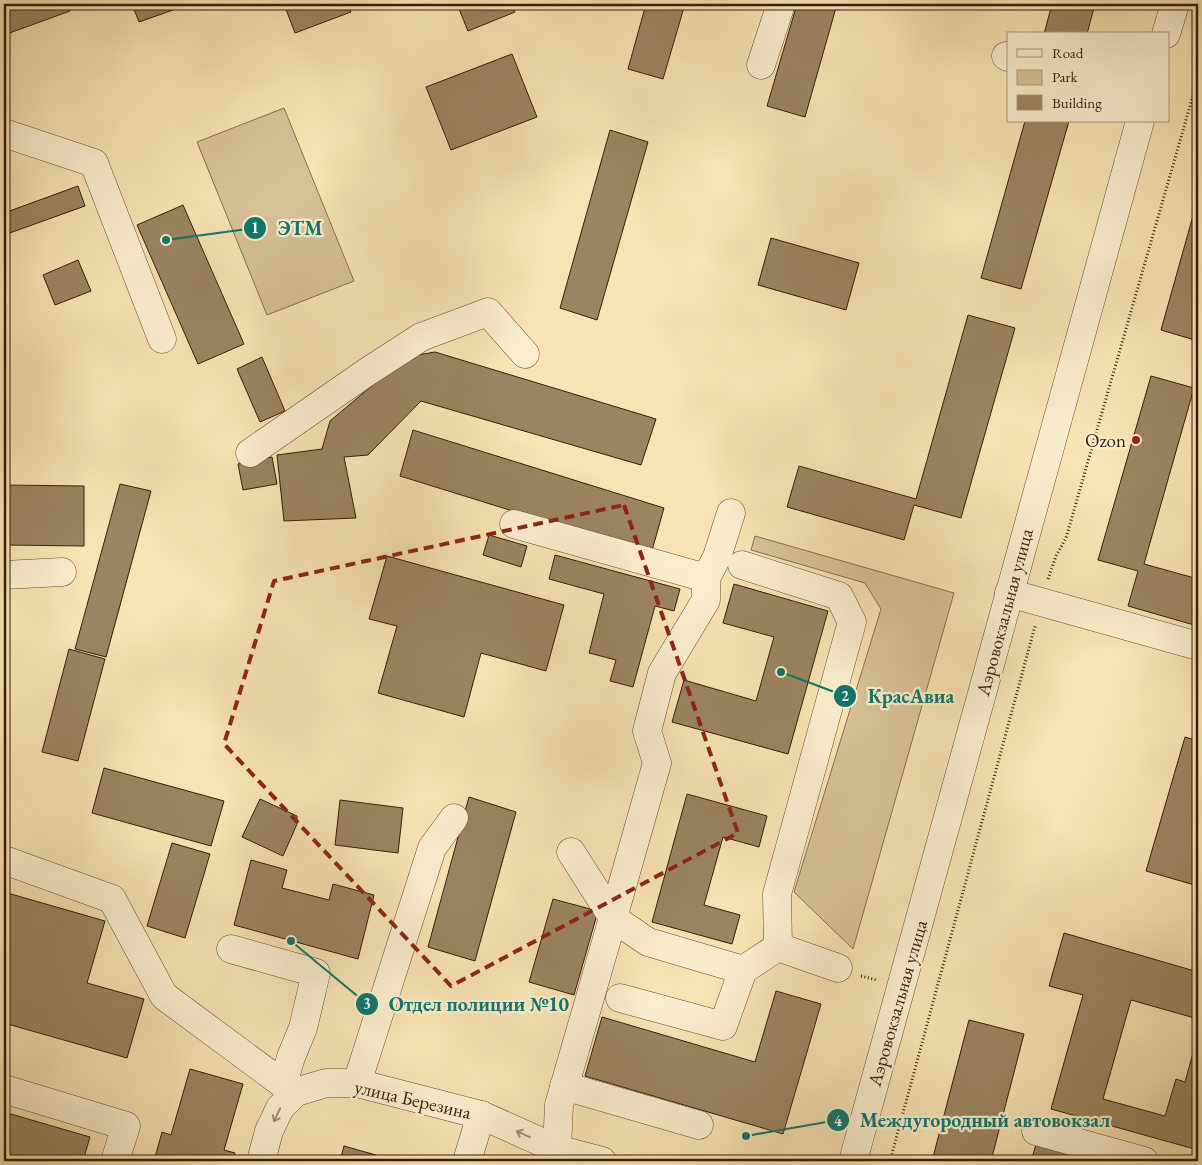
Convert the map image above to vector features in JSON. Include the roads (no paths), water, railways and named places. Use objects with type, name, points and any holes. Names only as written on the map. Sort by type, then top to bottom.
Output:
[{"type":"street","points":[[761,65],[781,4]]},
{"type":"street","points":[[1167,32],[1175,4]]},
{"type":"street","name":"Аэровокзальная улица","points":[[853,1161],[1140,122]]},
{"type":"street","points":[[4,133],[94,163],[162,339]]},
{"type":"street","points":[[250,453],[421,337],[488,312],[526,354]]},
{"type":"street","points":[[579,1157],[559,1105],[657,763],[647,731],[662,674],[706,600],[706,578],[717,557],[731,513]]},
{"type":"street","points":[[514,524],[706,578]]},
{"type":"street","points":[[742,565],[839,596],[852,622],[777,894],[778,947]]},
{"type":"street","points":[[4,575],[62,572]]},
{"type":"street","points":[[1009,592],[1198,646]]},
{"type":"street","points":[[357,1082],[432,848],[454,818]]},
{"type":"street","points":[[570,852],[613,918],[648,942],[743,970]]},
{"type":"street","points":[[4,860],[112,898],[164,996],[289,1088]]},
{"type":"street","points":[[778,947],[838,968]]},
{"type":"street","points":[[620,998],[723,1026],[743,970],[778,947]]},
{"type":"street","points":[[231,949],[316,973],[303,1028],[291,1057],[289,1088],[269,1131],[261,1161]]},
{"type":"street","name":"улица Березина","points":[[289,1088],[326,1083],[357,1082],[481,1115],[579,1157]]},
{"type":"street","points":[[564,1086],[699,1125]]},
{"type":"street","points":[[4,1090],[126,1126],[116,1161]]},
{"type":"street","points":[[467,1161],[481,1115]]},
{"type":"street","points":[[1036,1132],[1144,1161]]},
{"type":"place","name":"ЭТМ","points":[[166,240]]},
{"type":"place","name":"Ozon","points":[[1136,440]]},
{"type":"place","name":"КрасАвиа","points":[[781,672]]},
{"type":"place","name":"Отдел полиции №10","points":[[291,941]]},
{"type":"place","name":"Междугородный автовокзал","points":[[746,1136]]}]
